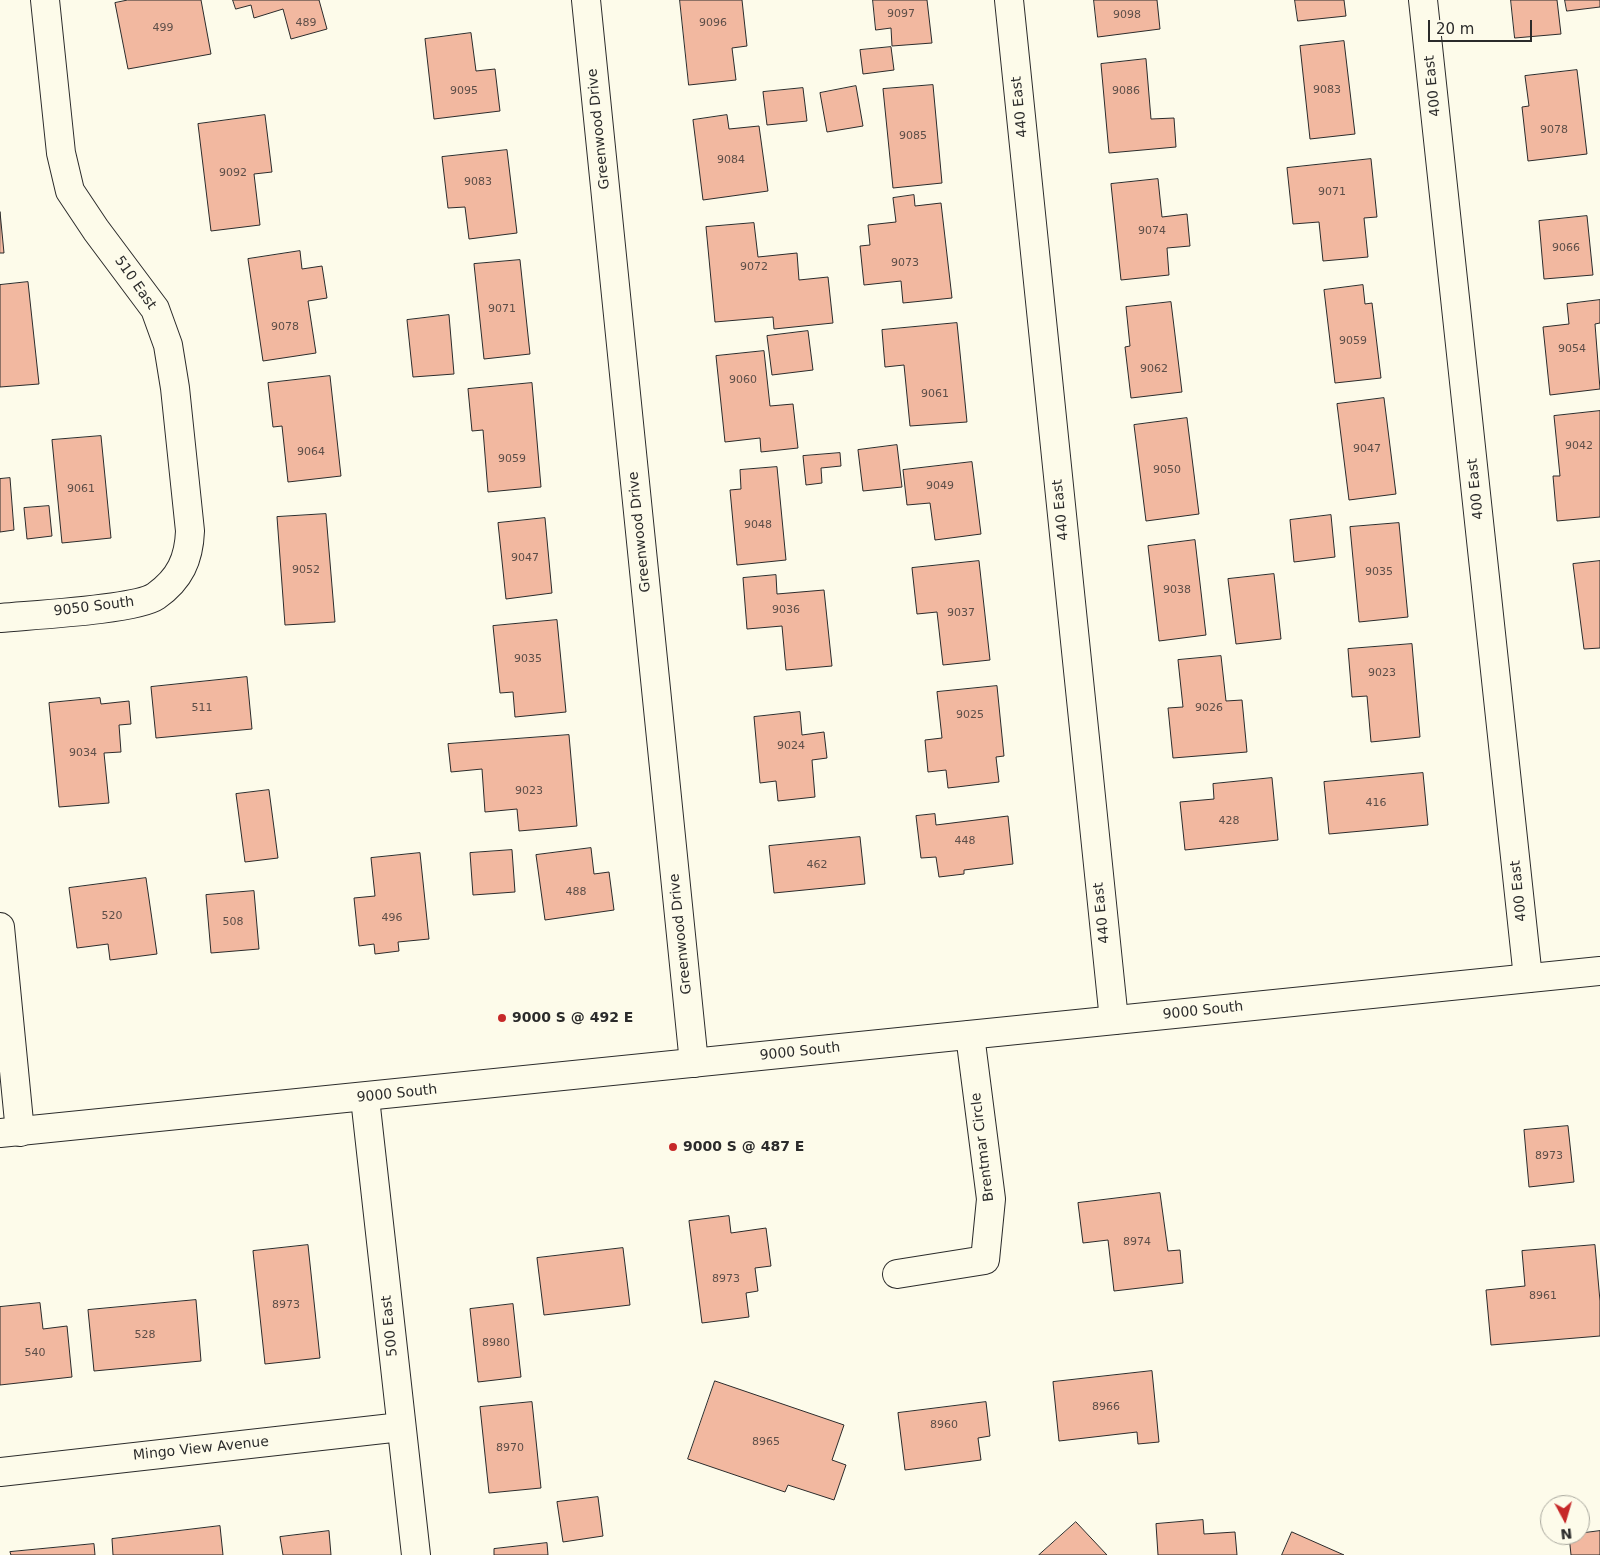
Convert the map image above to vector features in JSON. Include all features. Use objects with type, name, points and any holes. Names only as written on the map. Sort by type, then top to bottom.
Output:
[{"type":"street","name":"510 East","points":[[45,0],[61,152],[70,190],[96,230],[155,308],[168,345],[175,388],[190,531],[189,551],[178,575]]},
{"type":"street","name":"Greenwood Drive","points":[[586,0],[694,1063]]},
{"type":"street","name":"440 East","points":[[1009,0],[1114,1020]]},
{"type":"street","name":"400 East","points":[[1423,0],[1528,978]]},
{"type":"street","name":"9050 South","points":[[0,618],[122,606],[155,597],[178,575]]},
{"type":"street","points":[[0,927],[10,1133]]},
{"type":"street","name":"9000 South","points":[[10,1133],[1600,970]]},
{"type":"street","name":"Brentmar Circle","points":[[897,1274],[985,1260],[991,1199],[970,1035]]},
{"type":"street","name":"500 East","points":[[365,1098],[416,1555]]},
{"type":"street","name":"Mingo View Avenue","points":[[0,1472],[402,1427]]},
{"type":"building","points":[[128,0],[201,0],[211,54],[128,69],[115,3]]},
{"type":"building","points":[[233,0],[319,0],[327,29],[291,39],[283,9],[254,18],[251,5],[236,9]]},
{"type":"building","points":[[680,0],[742,0],[747,46],[732,48],[736,80],[689,85]]},
{"type":"building","points":[[873,0],[927,0],[932,43],[892,46],[891,28],[876,30]]},
{"type":"building","points":[[1094,0],[1157,0],[1160,29],[1098,37]]},
{"type":"building","points":[[1295,0],[1344,0],[1346,16],[1298,21]]},
{"type":"building","points":[[1511,0],[1557,0],[1561,34],[1515,38]]},
{"type":"building","points":[[1565,0],[1600,0],[1600,7],[1567,11]]},
{"type":"building","points":[[471,33],[476,71],[495,69],[500,111],[434,119],[425,39]]},
{"type":"building","points":[[1344,41],[1355,134],[1310,139],[1300,46]]},
{"type":"building","points":[[891,47],[894,70],[863,74],[860,50]]},
{"type":"building","points":[[1146,59],[1151,119],[1174,118],[1176,147],[1109,153],[1101,64]]},
{"type":"building","points":[[1577,70],[1587,154],[1528,161],[1522,107],[1529,106],[1525,76]]},
{"type":"building","points":[[933,85],[942,183],[893,188],[883,89]]},
{"type":"building","points":[[856,86],[863,126],[827,132],[820,93]]},
{"type":"building","points":[[803,88],[807,121],[767,125],[763,92]]},
{"type":"building","points":[[265,115],[272,172],[254,174],[260,225],[211,231],[198,124]]},
{"type":"building","points":[[727,115],[729,129],[759,126],[768,191],[703,200],[693,120]]},
{"type":"building","points":[[507,150],[517,233],[469,239],[465,207],[448,208],[442,157]]},
{"type":"building","points":[[1371,159],[1377,217],[1364,218],[1368,257],[1323,261],[1319,222],[1293,224],[1287,168]]},
{"type":"building","points":[[1158,179],[1162,217],[1187,214],[1190,246],[1167,248],[1169,275],[1121,280],[1111,184]]},
{"type":"building","points":[[914,195],[915,206],[941,203],[952,298],[903,303],[901,281],[864,285],[860,246],[870,245],[868,225],[896,222],[893,198]]},
{"type":"building","points":[[0,212],[4,253],[0,253]]},
{"type":"building","points":[[1587,216],[1593,275],[1544,279],[1539,221]]},
{"type":"building","points":[[754,223],[758,257],[797,253],[799,280],[828,277],[833,323],[774,329],[773,317],[715,322],[706,227]]},
{"type":"building","points":[[300,251],[302,269],[322,266],[327,298],[308,301],[316,353],[263,361],[248,259]]},
{"type":"building","points":[[520,260],[530,354],[484,359],[474,264]]},
{"type":"building","points":[[28,282],[39,384],[0,387],[0,285]]},
{"type":"building","points":[[1363,285],[1365,304],[1372,303],[1381,378],[1335,383],[1324,290]]},
{"type":"building","points":[[1600,300],[1600,323],[1595,324],[1600,389],[1550,395],[1543,327],[1569,324],[1567,304]]},
{"type":"building","points":[[1171,302],[1182,392],[1131,398],[1125,347],[1130,346],[1126,307]]},
{"type":"building","points":[[449,315],[454,374],[413,377],[407,320]]},
{"type":"building","points":[[957,323],[967,422],[910,426],[904,365],[885,367],[882,330]]},
{"type":"building","points":[[808,331],[813,370],[772,375],[767,336]]},
{"type":"building","points":[[764,351],[770,406],[793,404],[798,448],[761,452],[760,438],[725,442],[716,356]]},
{"type":"building","points":[[330,376],[341,476],[288,482],[282,426],[273,427],[268,383]]},
{"type":"building","points":[[532,383],[541,487],[488,492],[483,430],[472,431],[468,389]]},
{"type":"building","points":[[1384,398],[1396,494],[1349,500],[1337,404]]},
{"type":"building","points":[[1600,411],[1600,517],[1557,521],[1553,476],[1560,476],[1554,416]]},
{"type":"building","points":[[1187,418],[1199,514],[1146,521],[1134,425]]},
{"type":"building","points":[[101,436],[111,538],[62,543],[52,440]]},
{"type":"building","points":[[897,445],[902,487],[863,491],[858,450]]},
{"type":"building","points":[[840,453],[841,466],[821,468],[822,483],[806,485],[803,456]]},
{"type":"building","points":[[972,462],[981,534],[935,540],[930,503],[907,505],[903,470]]},
{"type":"building","points":[[777,467],[786,560],[737,565],[730,490],[741,489],[740,470]]},
{"type":"building","points":[[10,478],[14,530],[0,532],[0,479]]},
{"type":"building","points":[[49,506],[52,536],[27,539],[24,508]]},
{"type":"building","points":[[326,514],[335,622],[285,625],[277,517]]},
{"type":"building","points":[[1331,515],[1335,557],[1294,562],[1290,520]]},
{"type":"building","points":[[545,518],[552,593],[506,599],[498,523]]},
{"type":"building","points":[[1399,523],[1408,617],[1359,622],[1350,527]]},
{"type":"building","points":[[1195,540],[1206,635],[1159,641],[1148,546]]},
{"type":"building","points":[[979,561],[990,660],[943,665],[937,612],[917,614],[912,568]]},
{"type":"building","points":[[1600,561],[1600,648],[1584,649],[1573,564]]},
{"type":"building","points":[[1274,574],[1281,639],[1236,644],[1228,579]]},
{"type":"building","points":[[776,575],[777,594],[824,590],[832,666],[786,670],[782,626],[747,629],[743,578]]},
{"type":"building","points":[[557,620],[566,712],[515,717],[513,692],[500,693],[493,626]]},
{"type":"building","points":[[1412,644],[1420,737],[1371,742],[1367,696],[1352,697],[1348,649]]},
{"type":"building","points":[[1221,656],[1226,701],[1242,700],[1247,752],[1173,758],[1168,708],[1183,707],[1178,660]]},
{"type":"building","points":[[247,677],[252,729],[156,738],[151,687]]},
{"type":"building","points":[[997,686],[1004,756],[996,757],[999,782],[948,788],[946,770],[928,772],[925,740],[942,738],[937,692]]},
{"type":"building","points":[[100,698],[101,704],[129,701],[131,724],[119,725],[121,752],[104,753],[109,803],[59,807],[49,703]]},
{"type":"building","points":[[800,712],[802,735],[824,732],[827,758],[812,760],[815,797],[778,801],[776,781],[760,783],[754,717]]},
{"type":"building","points":[[569,735],[577,826],[519,831],[517,809],[485,812],[482,769],[451,772],[448,744]]},
{"type":"building","points":[[1423,773],[1428,825],[1329,834],[1324,782]]},
{"type":"building","points":[[1272,778],[1278,840],[1185,850],[1180,802],[1214,799],[1213,784]]},
{"type":"building","points":[[269,790],[278,858],[245,862],[236,794]]},
{"type":"building","points":[[935,814],[936,825],[1008,816],[1013,864],[964,870],[964,874],[939,877],[936,857],[921,858],[916,816]]},
{"type":"building","points":[[860,837],[865,884],[774,893],[769,846]]},
{"type":"building","points":[[591,848],[594,874],[609,872],[614,910],[545,920],[536,855]]},
{"type":"building","points":[[512,850],[515,892],[473,895],[470,853]]},
{"type":"building","points":[[420,853],[429,939],[398,942],[399,951],[375,954],[374,944],[359,946],[354,898],[375,896],[371,858]]},
{"type":"building","points":[[146,878],[157,954],[110,960],[108,944],[77,948],[69,888]]},
{"type":"building","points":[[254,891],[259,949],[211,953],[206,895]]},
{"type":"building","points":[[1568,1126],[1574,1182],[1529,1187],[1524,1130]]},
{"type":"building","points":[[1160,1193],[1168,1251],[1180,1250],[1183,1283],[1114,1291],[1108,1240],[1083,1243],[1078,1203]]},
{"type":"building","points":[[729,1216],[731,1233],[766,1228],[771,1266],[755,1268],[758,1291],[746,1293],[749,1317],[702,1323],[689,1221]]},
{"type":"building","points":[[308,1245],[320,1358],[265,1364],[253,1251]]},
{"type":"building","points":[[1595,1245],[1600,1301],[1600,1336],[1491,1345],[1486,1290],[1525,1286],[1522,1251]]},
{"type":"building","points":[[623,1248],[630,1305],[544,1315],[537,1258]]},
{"type":"building","points":[[196,1300],[201,1361],[94,1371],[88,1310]]},
{"type":"building","points":[[40,1303],[43,1329],[67,1326],[72,1377],[0,1385],[0,1307]]},
{"type":"building","points":[[513,1304],[521,1377],[478,1382],[470,1309]]},
{"type":"building","points":[[1152,1371],[1159,1442],[1138,1444],[1137,1432],[1059,1441],[1053,1382]]},
{"type":"building","points":[[715,1381],[844,1425],[832,1460],[846,1465],[834,1500],[788,1485],[785,1492],[688,1459]]},
{"type":"building","points":[[532,1402],[541,1488],[489,1493],[480,1407]]},
{"type":"building","points":[[986,1402],[990,1436],[978,1438],[981,1460],[905,1470],[898,1413]]},
{"type":"building","points":[[598,1497],[603,1536],[563,1542],[557,1502]]},
{"type":"building","points":[[1203,1520],[1204,1534],[1235,1532],[1237,1555],[1158,1555],[1156,1524]]},
{"type":"building","points":[[1076,1522],[1107,1555],[1039,1555]]},
{"type":"building","points":[[220,1526],[223,1555],[113,1555],[112,1539]]},
{"type":"building","points":[[329,1531],[331,1555],[283,1555],[280,1537]]},
{"type":"building","points":[[1600,1531],[1600,1555],[1571,1555],[1570,1545],[1590,1545],[1590,1532]]},
{"type":"building","points":[[1292,1532],[1344,1555],[1282,1555]]},
{"type":"building","points":[[547,1543],[548,1555],[494,1555],[494,1549]]},
{"type":"building","points":[[94,1544],[95,1555],[11,1555],[10,1552]]},
{"type":"place","name":"9000 S @ 492 E","points":[[502,1018]]},
{"type":"place","name":"9000 S @ 487 E","points":[[673,1147]]}]
